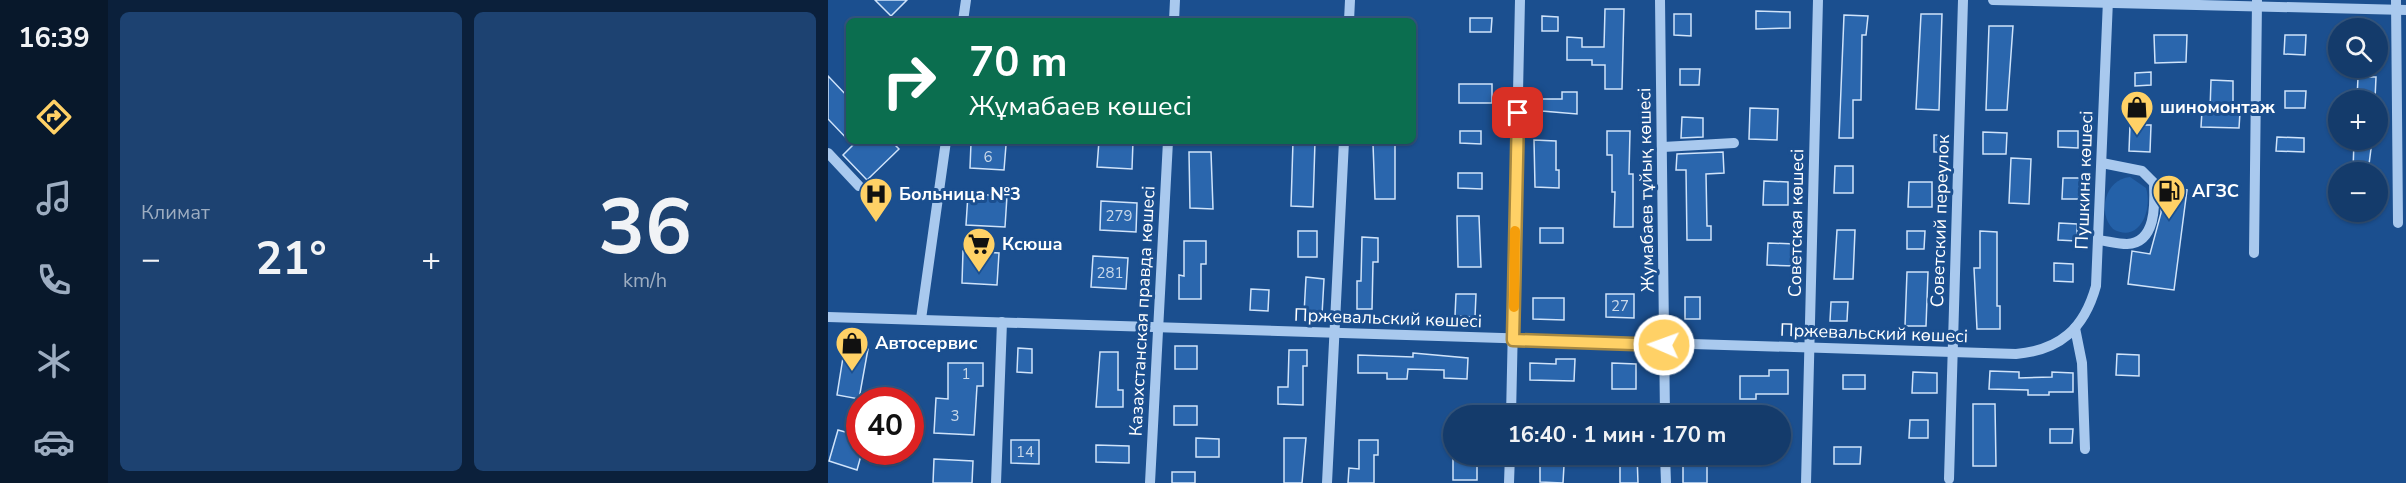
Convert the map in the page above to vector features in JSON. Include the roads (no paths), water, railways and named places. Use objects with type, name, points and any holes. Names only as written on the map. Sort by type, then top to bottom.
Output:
[{"type":"street","points":[[963,18],[966,0]]},
{"type":"street","points":[[1174,18],[1175,0]]},
{"type":"street","points":[[1349,18],[1350,0]]},
{"type":"street","points":[[1511,405],[1520,0]]},
{"type":"street","name":"Жумабаев тұйық көшесі","points":[[1660,0],[1665,405]]},
{"type":"street","name":"Советская көшесі","points":[[1806,483],[1818,0]]},
{"type":"street","name":"Советский переулок","points":[[1949,479],[1963,0]]},
{"type":"street","points":[[1993,0],[2399,7],[2398,223]]},
{"type":"street","name":"Пушкина көшесі","points":[[2054,346],[2074,328],[2087,310],[2096,286],[2108,2]]},
{"type":"street","points":[[2254,253],[2257,3]]},
{"type":"street","points":[[1663,147],[1734,143]]},
{"type":"street","points":[[921,319],[946,144]]},
{"type":"street","name":"Казахстанская правда көшесі","points":[[1150,483],[1168,144]]},
{"type":"street","points":[[1327,483],[1344,144]]},
{"type":"street","points":[[828,153],[859,186]]},
{"type":"street","points":[[2098,240],[2127,244],[2141,240],[2150,230],[2154,199],[2154,183],[2142,171],[2102,164]]},
{"type":"street","name":"Пржевальский көшесі","points":[[828,317],[1158,326],[1664,345],[1809,346],[2016,354],[2036,352],[2054,346]]},
{"type":"street","points":[[996,483],[1002,322]]},
{"type":"street","points":[[2074,328],[2082,363],[2085,449]]},
{"type":"street","points":[[1509,483],[1510,465]]},
{"type":"street","points":[[1665,465],[1666,483]]},
{"type":"place","name":"шиномонтаж","points":[[2137,136]]},
{"type":"place","name":"АГЗС","points":[[2169,220]]},
{"type":"place","name":"Больница №3","points":[[876,223]]},
{"type":"place","name":"Ксюша","points":[[979,273]]},
{"type":"place","name":"Автосервис","points":[[852,372]]}]
